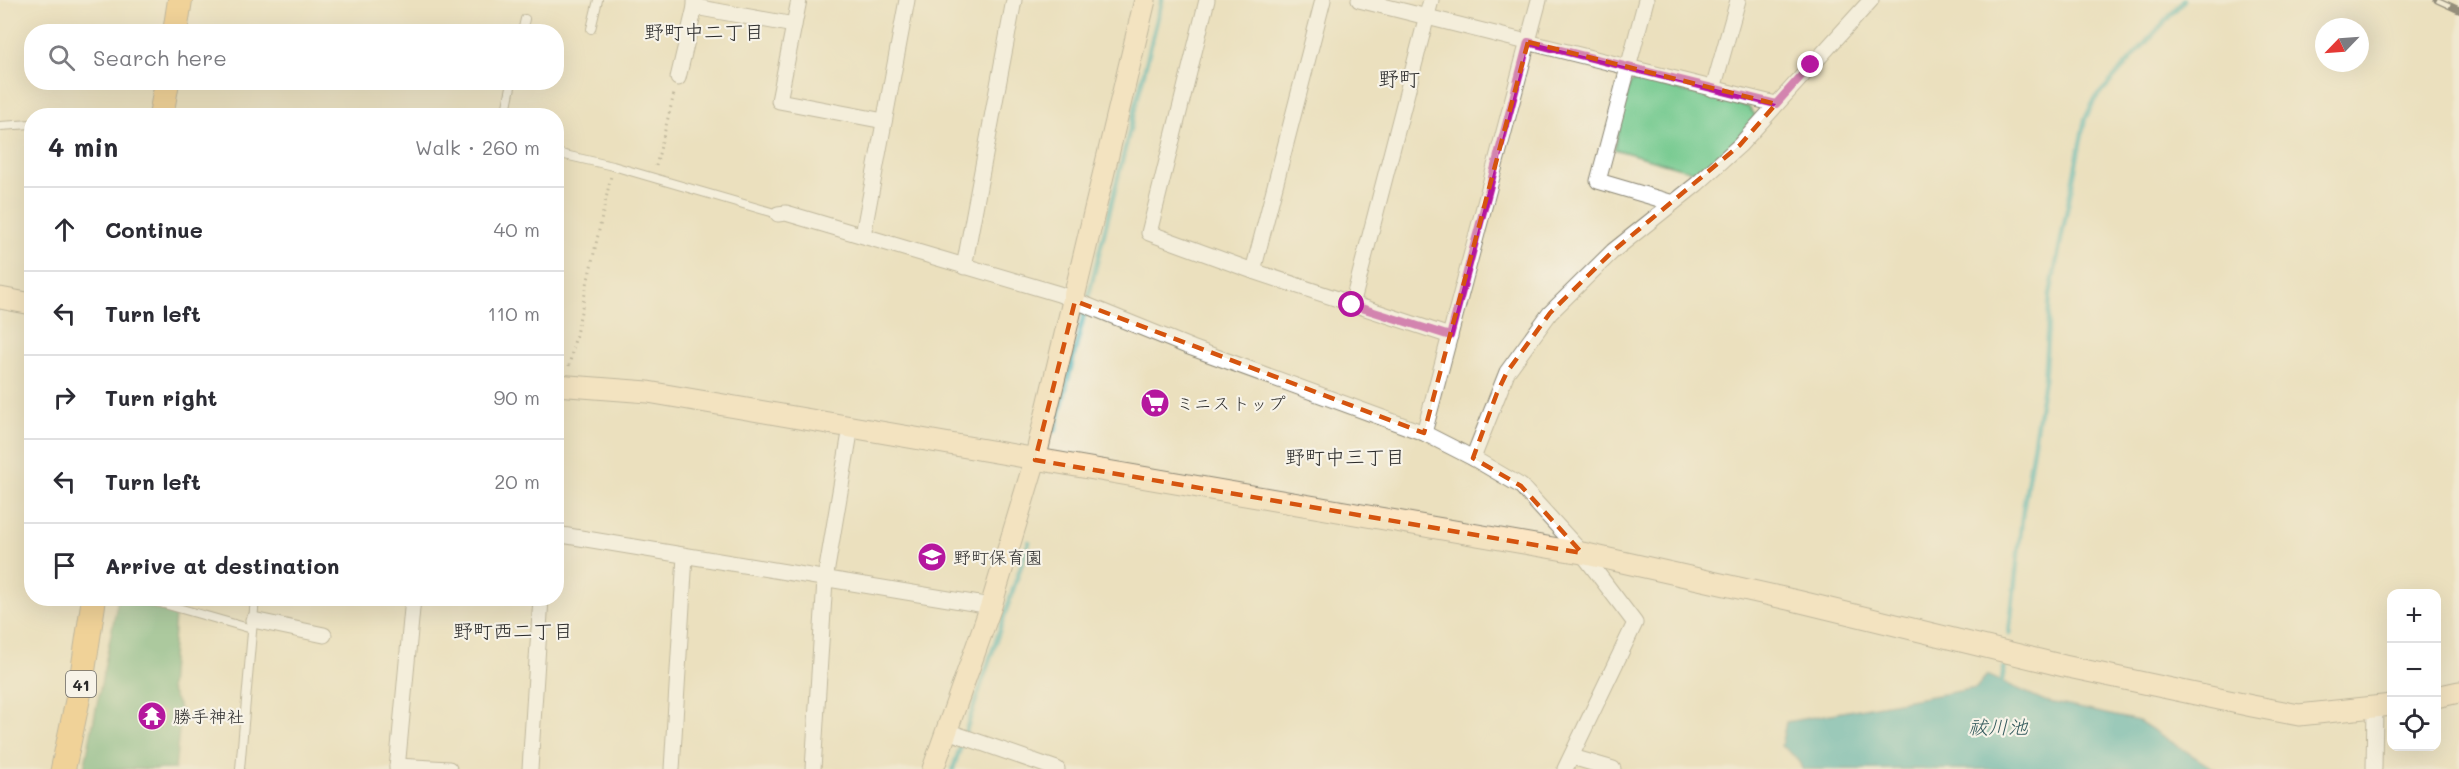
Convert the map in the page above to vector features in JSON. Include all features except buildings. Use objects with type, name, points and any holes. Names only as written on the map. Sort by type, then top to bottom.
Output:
[{"type":"main road","points":[[176,24],[180,0]]},
{"type":"main road","points":[[162,108],[166,90]]},
{"type":"main road","name":"41","points":[[63,769],[81,684],[93,606]]},
{"type":"street","points":[[799,0],[779,101],[884,121]]},
{"type":"street","points":[[863,235],[907,0]]},
{"type":"street","points":[[964,267],[1014,0]]},
{"type":"street","points":[[933,769],[950,732],[1035,460],[1078,302],[1145,0]]},
{"type":"street","points":[[1207,0],[1149,233],[1352,305],[1450,336]]},
{"type":"street","points":[[1253,271],[1323,0]]},
{"type":"street","points":[[1359,0],[1776,104]]},
{"type":"street","points":[[1352,305],[1431,0]]},
{"type":"street","points":[[1424,433],[1539,0]]},
{"type":"street","points":[[1646,0],[1599,181],[1673,203]]},
{"type":"street","points":[[1713,88],[1738,0]]},
{"type":"street","points":[[1473,458],[1507,372],[1527,341],[1613,251],[1740,145],[1871,0]]},
{"type":"street","points":[[678,78],[695,3],[794,25]]},
{"type":"street","points":[[778,214],[786,213],[863,235],[1078,302],[1192,348],[1424,433],[1521,486],[1582,553],[1635,622],[1568,763],[1613,769]]},
{"type":"street","points":[[0,298],[24,302]]},
{"type":"street","points":[[564,388],[648,392],[1582,553],[1797,601],[2064,666],[2299,715],[2383,706],[2374,769]]},
{"type":"street","points":[[813,769],[825,580],[851,428]]},
{"type":"street","points":[[564,535],[991,606]]},
{"type":"street","points":[[672,769],[685,556]]},
{"type":"street","points":[[412,606],[397,767],[448,769]]},
{"type":"street","points":[[530,769],[540,606]]},
{"type":"street","points":[[253,625],[324,635]]},
{"type":"street","points":[[2441,696],[2459,692]]},
{"type":"street","points":[[950,732],[1057,769]]},
{"type":"lane","points":[[591,29],[598,0]]},
{"type":"lane","points":[[524,24],[525,19]]},
{"type":"lane","points":[[507,108],[510,90]]},
{"type":"lane","points":[[0,126],[24,124]]},
{"type":"lane","points":[[564,155],[613,166],[778,214]]},
{"type":"lane","points":[[176,606],[253,625]]},
{"type":"lane","points":[[240,769],[254,606]]},
{"type":"path","points":[[653,178],[678,78]]},
{"type":"path","points":[[564,367],[613,166]]},
{"type":"highlighted area","points":[[1528,42],[1776,104],[1740,145],[1613,251],[1550,313],[1507,372],[1497,393],[1473,458],[1521,486],[1582,553],[1035,460],[1075,301],[1424,433]]},
{"type":"green space","points":[[1638,80],[1749,107],[1757,118],[1733,145],[1695,172],[1614,149],[1630,83]]},
{"type":"green space","points":[[117,606],[145,606],[175,614],[170,689],[181,711],[175,769],[84,769]]},
{"type":"water","name":"祓川池","points":[[1987,675],[2045,701],[2139,721],[2214,769],[1802,769],[1798,759],[1781,746],[1786,722],[1976,688]]},
{"type":"waterway","points":[[1055,431],[1162,0]]},
{"type":"waterway","points":[[2009,634],[2023,510],[2044,380],[2050,295],[2085,119],[2095,99],[2184,0]]},
{"type":"waterway","points":[[953,769],[1029,542]]},
{"type":"waterway","points":[[2002,680],[2004,668]]},
{"type":"railway","points":[[2437,0],[2459,10]]},
{"type":"place","name":"ミニストップ","points":[[1155,403]]},
{"type":"place","name":"野町保育園","points":[[932,557]]},
{"type":"place","name":"勝手神社","points":[[152,716]]},
{"type":"district","name":"野町中二丁目","points":[[704,31]]},
{"type":"district","name":"野町","points":[[1399,77]]},
{"type":"district","name":"野町中三丁目","points":[[1345,456]]},
{"type":"district","name":"野町西二丁目","points":[[513,630]]},
{"type":"route","points":[[1352,305],[1450,336],[1528,42],[1776,104],[1811,65]]}]
